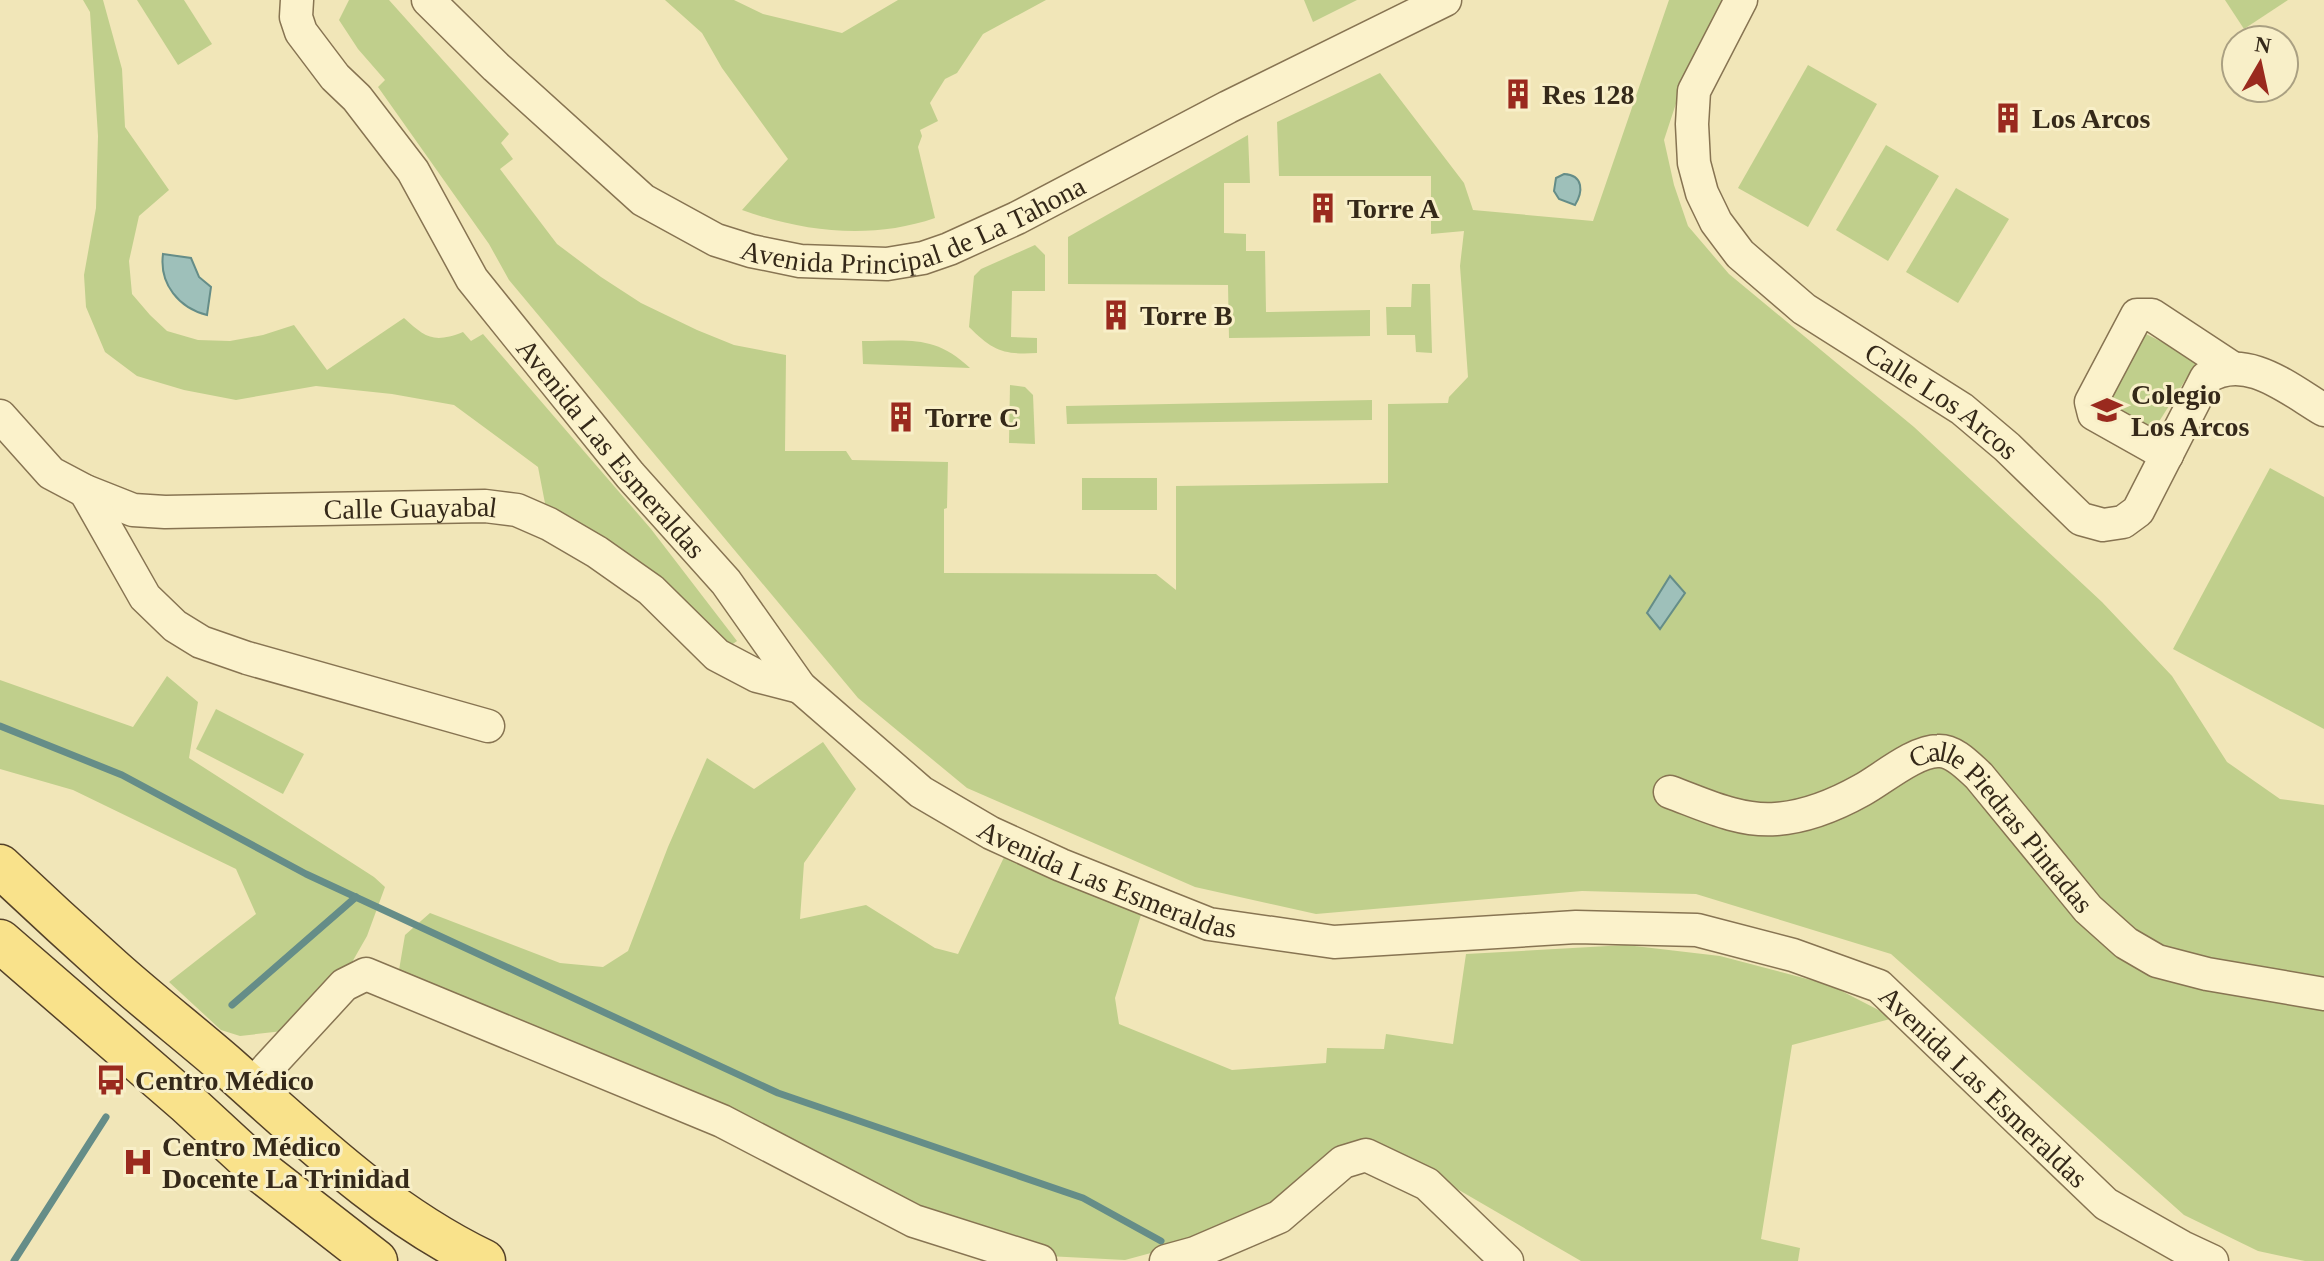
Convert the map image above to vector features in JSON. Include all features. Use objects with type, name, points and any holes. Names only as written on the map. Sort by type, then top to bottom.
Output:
[{"type":"main road","points":[[0,866],[114,971],[363,1186],[484,1261]]},
{"type":"main road","points":[[0,941],[263,1173],[376,1261]]},
{"type":"street","name":"Avenida Las Esmeraldas","points":[[297,0],[296,17],[301,32],[413,171],[472,279],[630,475],[726,582],[800,687],[921,792],[991,833],[1061,865],[1209,924],[1334,942],[1576,927],[1697,930],[1793,955],[1879,986],[2106,1204],[2212,1261]]},
{"type":"street","name":"Avenida Principal de La Tahona","points":[[428,0],[496,67],[643,200],[716,240],[751,251],[800,261],[887,264],[923,258],[949,249],[1017,218],[1180,132],[1445,0]]},
{"type":"street","name":"Calle Los Arcos","points":[[1741,0],[1694,91],[1694,163],[1702,193],[1716,222],[1740,254],[1804,309],[1962,409],[2007,447],[2081,519],[2103,525],[2123,522],[2138,511],[2206,378],[2219,369],[2231,367]]},
{"type":"street","points":[[2167,455],[2094,414],[2091,402],[2137,315],[2152,315],[2231,367],[2251,370],[2324,410]]},
{"type":"street","name":"Calle Guayabal","points":[[0,416],[51,473],[85,491],[133,510],[485,506],[517,510],[549,524],[597,552],[651,590],[717,655],[757,676],[800,687]]},
{"type":"street","points":[[85,491],[145,597],[175,626],[201,642],[262,663],[488,726]]},
{"type":"street","name":"Calle Piedras Pintadas","points":[[1670,792],[1735,816],[1776,819],[1821,809],[1861,791],[1921,755],[1939,750],[1958,757],[1979,776],[2088,909],[2126,943],[2157,961],[2182,968],[2324,994]]},
{"type":"street","points":[[252,1090],[366,974],[722,1121],[914,1221],[1040,1261]]},
{"type":"street","points":[[1166,1261],[1195,1253],[1279,1217],[1343,1162],[1366,1155],[1427,1184],[1507,1261]]},
{"type":"green space","points":[[83,0],[103,0],[122,69],[125,127],[169,190],[139,216],[129,261],[132,294],[150,315],[167,331],[198,340],[230,341],[294,325],[327,370],[404,318],[430,337],[444,338],[463,332],[471,341],[483,334],[651,529],[737,641],[717,655],[549,524],[538,467],[454,405],[392,394],[316,386],[236,400],[184,390],[137,376],[105,352],[86,307],[84,275],[96,208],[98,136],[90,12]]},
{"type":"green space","points":[[137,0],[184,0],[212,44],[178,65]]},
{"type":"green space","points":[[349,0],[389,0],[509,134],[501,143],[513,159],[500,169],[557,244],[641,303],[734,345],[786,355],[785,451],[846,451],[852,460],[948,462],[944,573],[1156,574],[1176,590],[1176,486],[1388,483],[1388,404],[1448,403],[1449,397],[1468,377],[1460,266],[1464,231],[1431,234],[1431,176],[1279,176],[1277,122],[1380,73],[1464,183],[1473,210],[1593,221],[1669,0],[1725,0],[1687,70],[1664,140],[1674,185],[1688,226],[1729,274],[1914,427],[2102,602],[2172,676],[2227,762],[2280,799],[2324,805],[2324,1261],[2305,1261],[2258,1251],[2184,1215],[1891,954],[1696,894],[1582,891],[1316,914],[1195,887],[967,788],[858,698],[509,280],[489,244],[378,87],[385,80],[358,49],[339,20]]},
{"type":"green space","points":[[665,0],[734,0],[763,14],[842,33],[898,0],[1046,0],[983,34],[957,73],[945,79],[930,103],[938,121],[920,130],[922,136],[918,147],[935,218],[911,225],[862,231],[789,224],[742,210],[788,159],[722,68],[702,33]]},
{"type":"green space","points":[[1304,0],[1357,0],[1313,22]]},
{"type":"green space","points":[[2225,0],[2288,0],[2252,24],[2241,24]]},
{"type":"green space","points":[[1808,65],[1877,104],[1808,227],[1738,188]]},
{"type":"green space","points":[[1248,135],[1250,183],[1224,183],[1224,233],[1246,234],[1246,251],[1265,251],[1266,312],[1370,310],[1370,336],[1229,338],[1228,285],[1068,284],[1068,237]]},
{"type":"green space","points":[[1886,145],[1939,176],[1888,261],[1836,230]]},
{"type":"green space","points":[[1956,188],[2009,219],[1958,303],[1906,272]]},
{"type":"green space","points":[[1035,245],[1045,255],[1045,291],[1012,291],[1011,337],[1037,338],[1037,353],[1000,350],[969,327],[974,276],[981,269]]},
{"type":"green space","points":[[1412,284],[1430,284],[1432,353],[1416,352],[1415,335],[1387,335],[1386,307],[1411,307]]},
{"type":"green space","points":[[2137,334],[2146,334],[2198,360],[2160,420],[2151,428],[2110,410],[2107,391]]},
{"type":"green space","points":[[862,341],[907,341],[932,345],[944,349],[970,368],[863,364]]},
{"type":"green space","points":[[1010,385],[1025,387],[1033,395],[1035,444],[1009,443]]},
{"type":"green space","points":[[1372,400],[1372,420],[1067,424],[1066,406]]},
{"type":"green space","points":[[2270,468],[2324,497],[2324,729],[2173,649]]},
{"type":"green space","points":[[1082,478],[1157,478],[1157,510],[1082,510]]},
{"type":"green space","points":[[167,676],[198,702],[189,758],[385,887],[367,936],[343,978],[283,1031],[240,1036],[221,1030],[169,982],[256,914],[236,869],[73,790],[0,769],[0,680],[133,727]]},
{"type":"green space","points":[[216,709],[304,754],[283,794],[196,749]]},
{"type":"green space","points":[[823,742],[856,789],[804,863],[800,919],[866,905],[935,948],[958,954],[1006,853],[1141,915],[1115,998],[1119,1024],[1232,1070],[1326,1063],[1327,1048],[1384,1049],[1386,1034],[1453,1044],[1466,954],[1626,945],[1720,956],[1830,985],[1894,1018],[1792,1045],[1761,1239],[1800,1248],[1798,1261],[1581,1261],[1368,1141],[1273,1208],[1188,1243],[1125,1260],[1047,1256],[930,1217],[399,970],[405,935],[430,913],[560,963],[603,967],[628,951],[707,758],[754,789]]},
{"type":"water","points":[[1564,174],[1575,177],[1580,185],[1575,205],[1559,199],[1554,191],[1556,178]]},
{"type":"water","points":[[163,254],[191,258],[199,277],[211,287],[207,315],[188,307],[173,293],[164,275]]},
{"type":"water","points":[[1670,576],[1685,593],[1660,629],[1647,613]]},
{"type":"waterway","points":[[0,726],[122,775],[306,874],[778,1093],[1083,1198],[1161,1241]]},
{"type":"waterway","points":[[232,1005],[356,897]]},
{"type":"waterway","points":[[14,1261],[106,1117]]},
{"type":"place","name":"Res 128","points":[[1518,94]]},
{"type":"place","name":"Los Arcos","points":[[2008,118]]},
{"type":"place","name":"Torre A","points":[[1323,208]]},
{"type":"place","name":"Torre B","points":[[1116,315]]},
{"type":"place","name":"Colegio Los Arcos","points":[[2107,410]]},
{"type":"place","name":"Torre C","points":[[901,417]]},
{"type":"place","name":"Centro Médico","points":[[111,1080]]},
{"type":"place","name":"Centro Médico Docente La Trinidad","points":[[138,1162]]}]
